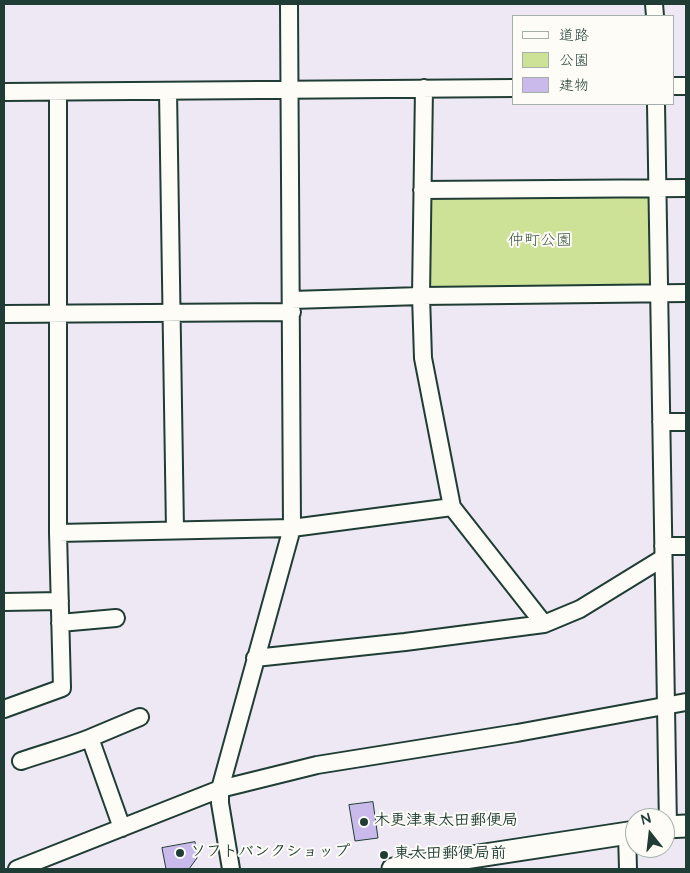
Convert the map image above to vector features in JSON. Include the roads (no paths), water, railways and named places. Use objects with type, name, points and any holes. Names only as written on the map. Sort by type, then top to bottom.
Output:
[{"type":"main road","points":[[393,869],[625,834]]},
{"type":"street","points":[[231,869],[220,803],[220,788],[292,528],[289,4]]},
{"type":"street","points":[[424,88],[421,296],[423,358],[452,508],[544,624]]},
{"type":"street","points":[[4,92],[512,88]]},
{"type":"street","points":[[168,91],[175,530]]},
{"type":"street","points":[[4,709],[62,688],[58,533],[58,92]]},
{"type":"street","points":[[656,105],[666,705],[672,808]]},
{"type":"street","points":[[422,190],[686,188]]},
{"type":"street","points":[[4,314],[172,312],[292,306],[421,296],[686,293]]},
{"type":"street","points":[[661,422],[686,422]]},
{"type":"street","points":[[58,533],[292,528],[452,508]]},
{"type":"street","points":[[255,658],[405,642],[544,624],[580,609],[663,552],[686,546]]},
{"type":"street","points":[[4,602],[60,601]]},
{"type":"street","points":[[60,623],[116,618]]},
{"type":"street","points":[[17,869],[220,788],[317,765],[516,733],[686,702]]},
{"type":"street","points":[[20,760],[64,748],[140,717]]},
{"type":"street","points":[[90,738],[122,828]]},
{"type":"place","name":"木更津東太田郵便局","points":[[364,822]]},
{"type":"place","name":"ソフトバンクショップ","points":[[180,853]]},
{"type":"place","name":"東太田郵便局前","points":[[384,855]]},
{"type":"park label","name":"仲町公園","points":[[540,242]]}]
